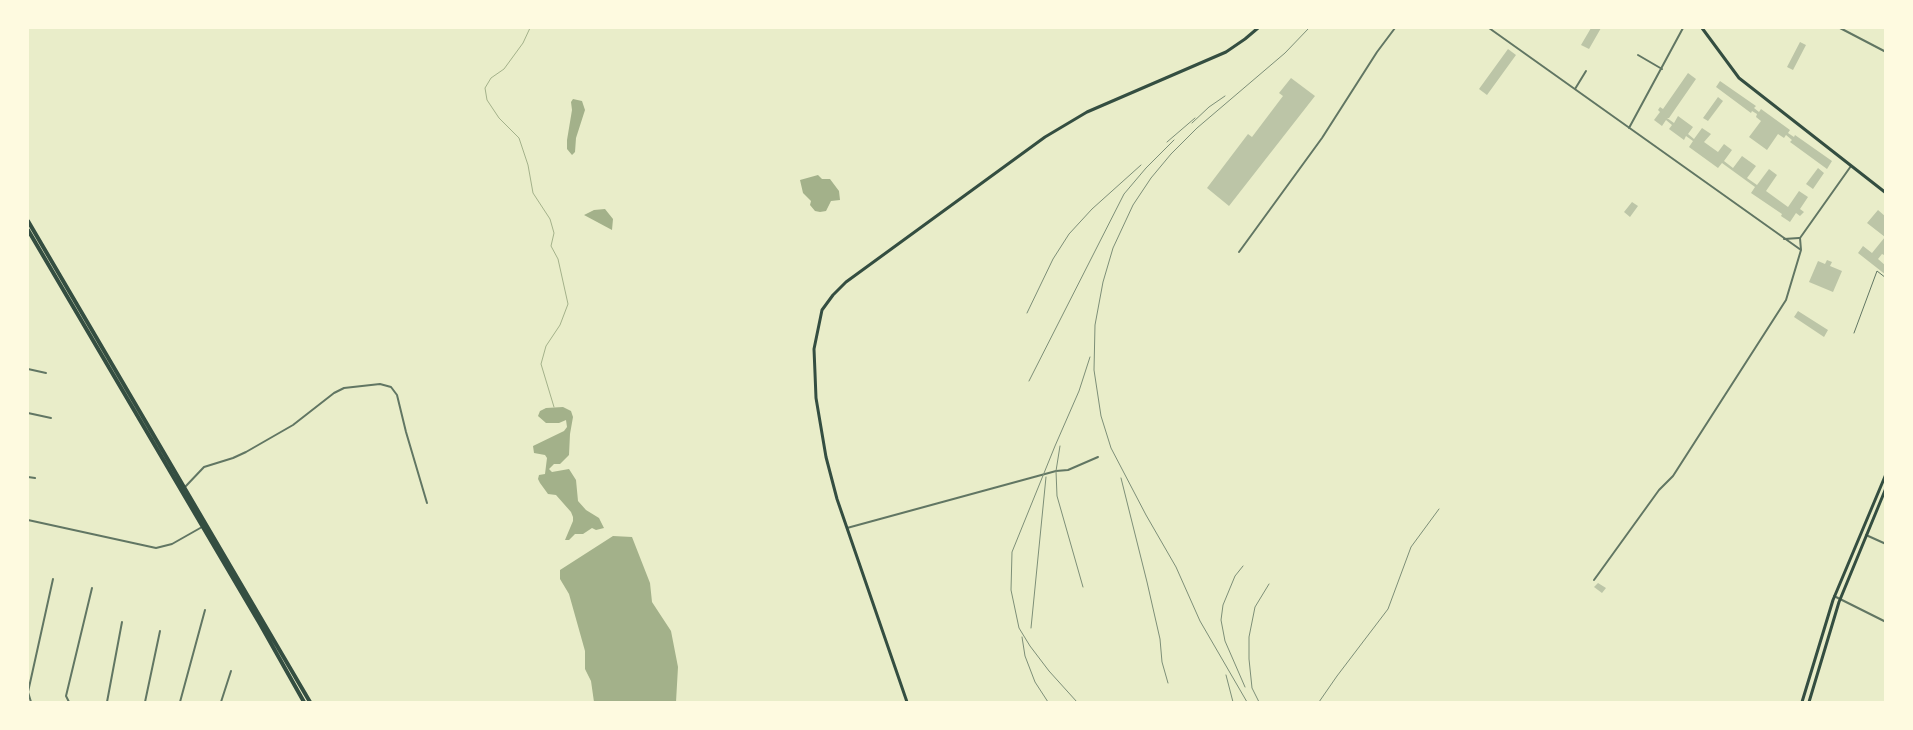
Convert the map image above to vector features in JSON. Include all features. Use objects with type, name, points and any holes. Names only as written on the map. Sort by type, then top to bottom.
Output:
[{"type":"highway","points":[[28,221],[310,702]]},
{"type":"highway","points":[[28,230],[304,702]]},
{"type":"main road","points":[[906,702],[847,528],[826,458],[816,398],[814,349],[822,310],[833,295],[853,277],[1045,137],[1088,112],[1226,52],[1246,39],[1258,28]]},
{"type":"main road","points":[[1702,28],[1740,78],[1886,192]]},
{"type":"main road","points":[[1802,702],[1820,637],[1834,596],[1886,474]]},
{"type":"main road","points":[[1809,702],[1840,598],[1884,497],[1886,488]]},
{"type":"street","points":[[1239,252],[1322,138],[1376,52],[1395,28]]},
{"type":"street","points":[[1489,28],[1801,250]]},
{"type":"street","points":[[1629,128],[1683,28]]},
{"type":"street","points":[[1840,28],[1886,52]]},
{"type":"street","points":[[1638,55],[1662,69]]},
{"type":"street","points":[[1574,89],[1586,71]]},
{"type":"street","points":[[1594,580],[1659,490],[1674,476],[1786,300],[1801,250],[1800,238],[1852,166]]},
{"type":"street","points":[[1784,239],[1800,238]]},
{"type":"street","points":[[28,369],[46,373]]},
{"type":"street","points":[[184,488],[204,467],[246,452],[293,425],[334,393],[344,388],[380,384],[391,387],[397,395],[427,503]]},
{"type":"street","points":[[28,413],[51,418]]},
{"type":"street","points":[[847,528],[1056,471],[1068,470],[1098,458]]},
{"type":"street","points":[[28,477],[35,478]]},
{"type":"street","points":[[28,520],[152,548],[172,544],[202,527]]},
{"type":"street","points":[[1866,535],[1886,544]]},
{"type":"street","points":[[31,702],[28,692],[53,579]]},
{"type":"street","points":[[69,702],[66,696],[92,588]]},
{"type":"street","points":[[1834,596],[1886,622]]},
{"type":"street","points":[[180,702],[205,610]]},
{"type":"street","points":[[106,702],[122,622]]},
{"type":"street","points":[[145,702],[160,631]]},
{"type":"street","points":[[221,702],[231,671]]},
{"type":"lane","points":[[1854,333],[1878,271],[1886,278]]},
{"type":"shaded area","points":[[573,99],[582,101],[585,110],[576,138],[575,152],[572,155],[567,149],[567,140],[572,110],[571,102]]},
{"type":"shaded area","points":[[818,175],[822,179],[830,179],[839,191],[840,200],[831,201],[826,211],[820,212],[815,211],[810,205],[811,201],[803,193],[800,180]]},
{"type":"shaded area","points":[[605,209],[613,219],[612,230],[584,215],[594,210]]},
{"type":"shaded area","points":[[563,407],[571,411],[573,417],[569,455],[560,464],[554,464],[549,469],[552,472],[569,469],[576,480],[578,501],[586,510],[599,518],[604,528],[596,530],[592,528],[583,534],[575,534],[569,540],[565,540],[573,517],[556,495],[548,494],[540,483],[539,475],[545,474],[547,458],[545,455],[534,453],[533,446],[564,431],[567,427],[566,420],[559,423],[546,423],[538,416],[540,411],[546,408]]},
{"type":"shaded area","points":[[613,536],[632,537],[650,583],[652,602],[671,631],[678,667],[676,702],[594,702],[591,681],[585,669],[585,651],[569,594],[560,579],[560,570]]},
{"type":"building","points":[[1591,28],[1601,28],[1589,49],[1581,45]]},
{"type":"building","points":[[1800,42],[1806,45],[1793,70],[1787,67]]},
{"type":"building","points":[[1508,49],[1516,55],[1487,95],[1479,89]]},
{"type":"building","points":[[1688,73],[1696,79],[1669,118],[1667,118],[1674,123],[1678,116],[1693,127],[1688,134],[1694,139],[1702,128],[1711,134],[1704,142],[1718,152],[1724,144],[1732,150],[1724,161],[1733,168],[1742,156],[1756,166],[1747,178],[1757,185],[1769,169],[1777,175],[1766,191],[1788,207],[1799,191],[1808,197],[1800,209],[1804,212],[1800,216],[1796,213],[1790,222],[1781,216],[1782,214],[1751,193],[1755,187],[1722,163],[1718,168],[1689,147],[1693,141],[1686,136],[1684,140],[1669,129],[1672,125],[1666,120],[1662,126],[1654,120],[1660,112],[1658,110],[1660,107],[1663,109]]},
{"type":"building","points":[[1291,78],[1315,96],[1229,206],[1207,188],[1248,134],[1252,137],[1283,96],[1279,93]]},
{"type":"building","points":[[1720,81],[1756,106],[1754,108],[1759,112],[1761,109],[1790,130],[1788,133],[1794,137],[1795,135],[1832,161],[1827,169],[1790,142],[1792,140],[1786,135],[1784,138],[1778,134],[1767,150],[1749,137],[1761,121],[1756,117],[1757,114],[1752,111],[1751,113],[1716,87]]},
{"type":"building","points":[[1718,97],[1723,101],[1708,121],[1703,118]]},
{"type":"building","points":[[1818,168],[1824,173],[1813,189],[1806,184]]},
{"type":"building","points":[[1632,202],[1638,206],[1630,217],[1624,212]]},
{"type":"building","points":[[1878,210],[1886,217],[1886,256],[1882,254],[1878,259],[1886,266],[1886,275],[1858,253],[1863,246],[1872,253],[1885,237],[1867,223]]},
{"type":"building","points":[[1827,260],[1832,262],[1830,266],[1842,271],[1833,292],[1809,282],[1818,261],[1825,264]]},
{"type":"building","points":[[1798,311],[1828,330],[1824,337],[1794,317]]},
{"type":"building","points":[[1598,583],[1606,588],[1602,593],[1594,587]]},
{"type":"waterway","points":[[530,28],[523,43],[504,69],[491,78],[485,88],[487,100],[499,118],[519,138],[528,165],[533,193],[550,219],[554,233],[551,246],[558,259],[568,304],[560,325],[546,346],[541,364],[554,407]]},
{"type":"railway","points":[[1247,702],[1200,621],[1176,567],[1111,448],[1101,416],[1094,370],[1095,325],[1103,282],[1113,248],[1133,205],[1151,178],[1171,154],[1197,128],[1285,53],[1309,28]]},
{"type":"railway","points":[[1192,123],[1209,107],[1225,96]]},
{"type":"railway","points":[[1167,142],[1195,118]]},
{"type":"railway","points":[[1029,381],[1124,194],[1146,168],[1174,140]]},
{"type":"railway","points":[[1027,313],[1053,259],[1069,234],[1092,209],[1141,165]]},
{"type":"railway","points":[[1077,702],[1049,671],[1019,628],[1011,590],[1012,552],[1079,391],[1090,357]]},
{"type":"railway","points":[[1060,446],[1056,471],[1057,496],[1083,587]]},
{"type":"railway","points":[[1031,628],[1046,477]]},
{"type":"railway","points":[[1121,478],[1147,582],[1160,639],[1162,662],[1168,683]]},
{"type":"railway","points":[[1319,702],[1388,609],[1411,547],[1439,509]]},
{"type":"railway","points":[[1243,566],[1235,576],[1223,605],[1221,620],[1225,641],[1245,687]]},
{"type":"railway","points":[[1259,702],[1252,688],[1249,637],[1255,607],[1269,584]]},
{"type":"railway","points":[[1022,637],[1025,656],[1035,682],[1048,702]]},
{"type":"railway","points":[[1226,675],[1233,702]]}]
